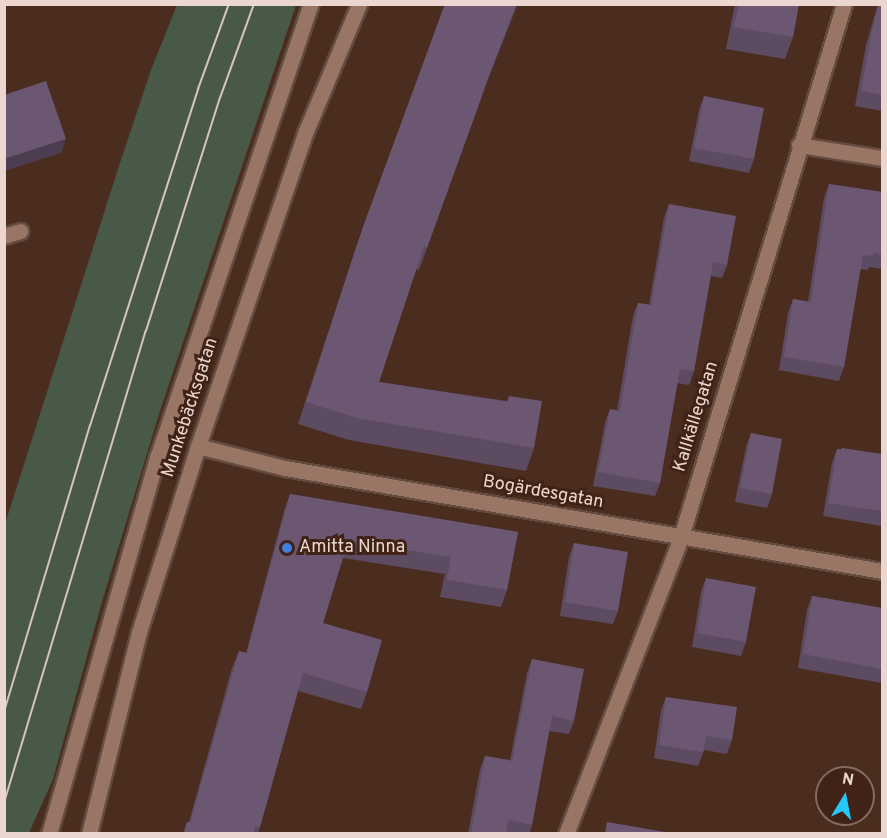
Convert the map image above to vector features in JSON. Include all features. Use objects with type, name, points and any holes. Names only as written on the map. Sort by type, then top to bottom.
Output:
[{"type":"street","name":"Munkebäcksgatan","points":[[48,834],[158,455],[311,4]]},
{"type":"street","name":"Munkebäcksgatan","points":[[89,834],[140,632],[198,446],[306,131],[359,4]]},
{"type":"street","name":"Kallkällegatan","points":[[566,834],[681,537],[844,4]]},
{"type":"street","points":[[799,145],[882,158]]},
{"type":"street","points":[[4,236],[20,231]]},
{"type":"street","name":"Bogärdesgatan","points":[[198,446],[285,468],[882,572]]},
{"type":"green space","points":[[177,5],[296,5],[159,414],[101,605],[53,779],[29,833],[5,833],[5,524],[117,172],[151,70]]},
{"type":"building","points":[[445,4],[517,4],[427,248],[424,246],[379,382],[508,402],[509,396],[542,401],[534,448],[357,418],[306,402],[364,224]]},
{"type":"building","points":[[739,4],[799,4],[793,37],[734,27]]},
{"type":"building","points":[[879,4],[882,4],[882,95],[861,91]]},
{"type":"building","points":[[46,81],[66,139],[4,159],[4,95]]},
{"type":"building","points":[[704,96],[764,108],[754,159],[694,148]]},
{"type":"building","points":[[829,184],[882,192],[882,254],[863,255],[844,367],[784,357],[793,299],[811,302]]},
{"type":"building","points":[[669,204],[736,216],[727,265],[713,262],[694,371],[680,369],[660,483],[598,472],[610,409],[620,411],[638,303],[651,305]]},
{"type":"building","points":[[751,433],[782,439],[772,494],[740,488]]},
{"type":"building","points":[[837,449],[882,454],[882,511],[828,503]]},
{"type":"building","points":[[290,494],[518,532],[507,590],[447,580],[451,557],[348,541],[323,623],[382,640],[367,692],[303,673],[260,827],[255,826],[253,834],[184,834],[187,822],[190,823],[239,651],[247,653]]},
{"type":"building","points":[[574,543],[628,552],[618,611],[565,602]]},
{"type":"building","points":[[706,578],[756,587],[746,642],[697,633]]},
{"type":"building","points":[[812,596],[882,608],[882,669],[803,654]]},
{"type":"building","points":[[532,659],[584,669],[574,721],[552,716],[532,825],[508,820],[506,834],[471,834],[485,756],[512,761]]},
{"type":"building","points":[[666,697],[737,707],[732,740],[706,736],[703,752],[659,745]]},
{"type":"building","points":[[607,822],[665,832],[664,834],[605,834]]},
{"type":"tram line","points":[[4,712],[90,426],[198,89],[229,4]]},
{"type":"tram line","points":[[4,803],[146,331],[220,98],[254,4]]},
{"type":"place","name":"Amitta Ninna","points":[[287,548]]}]
